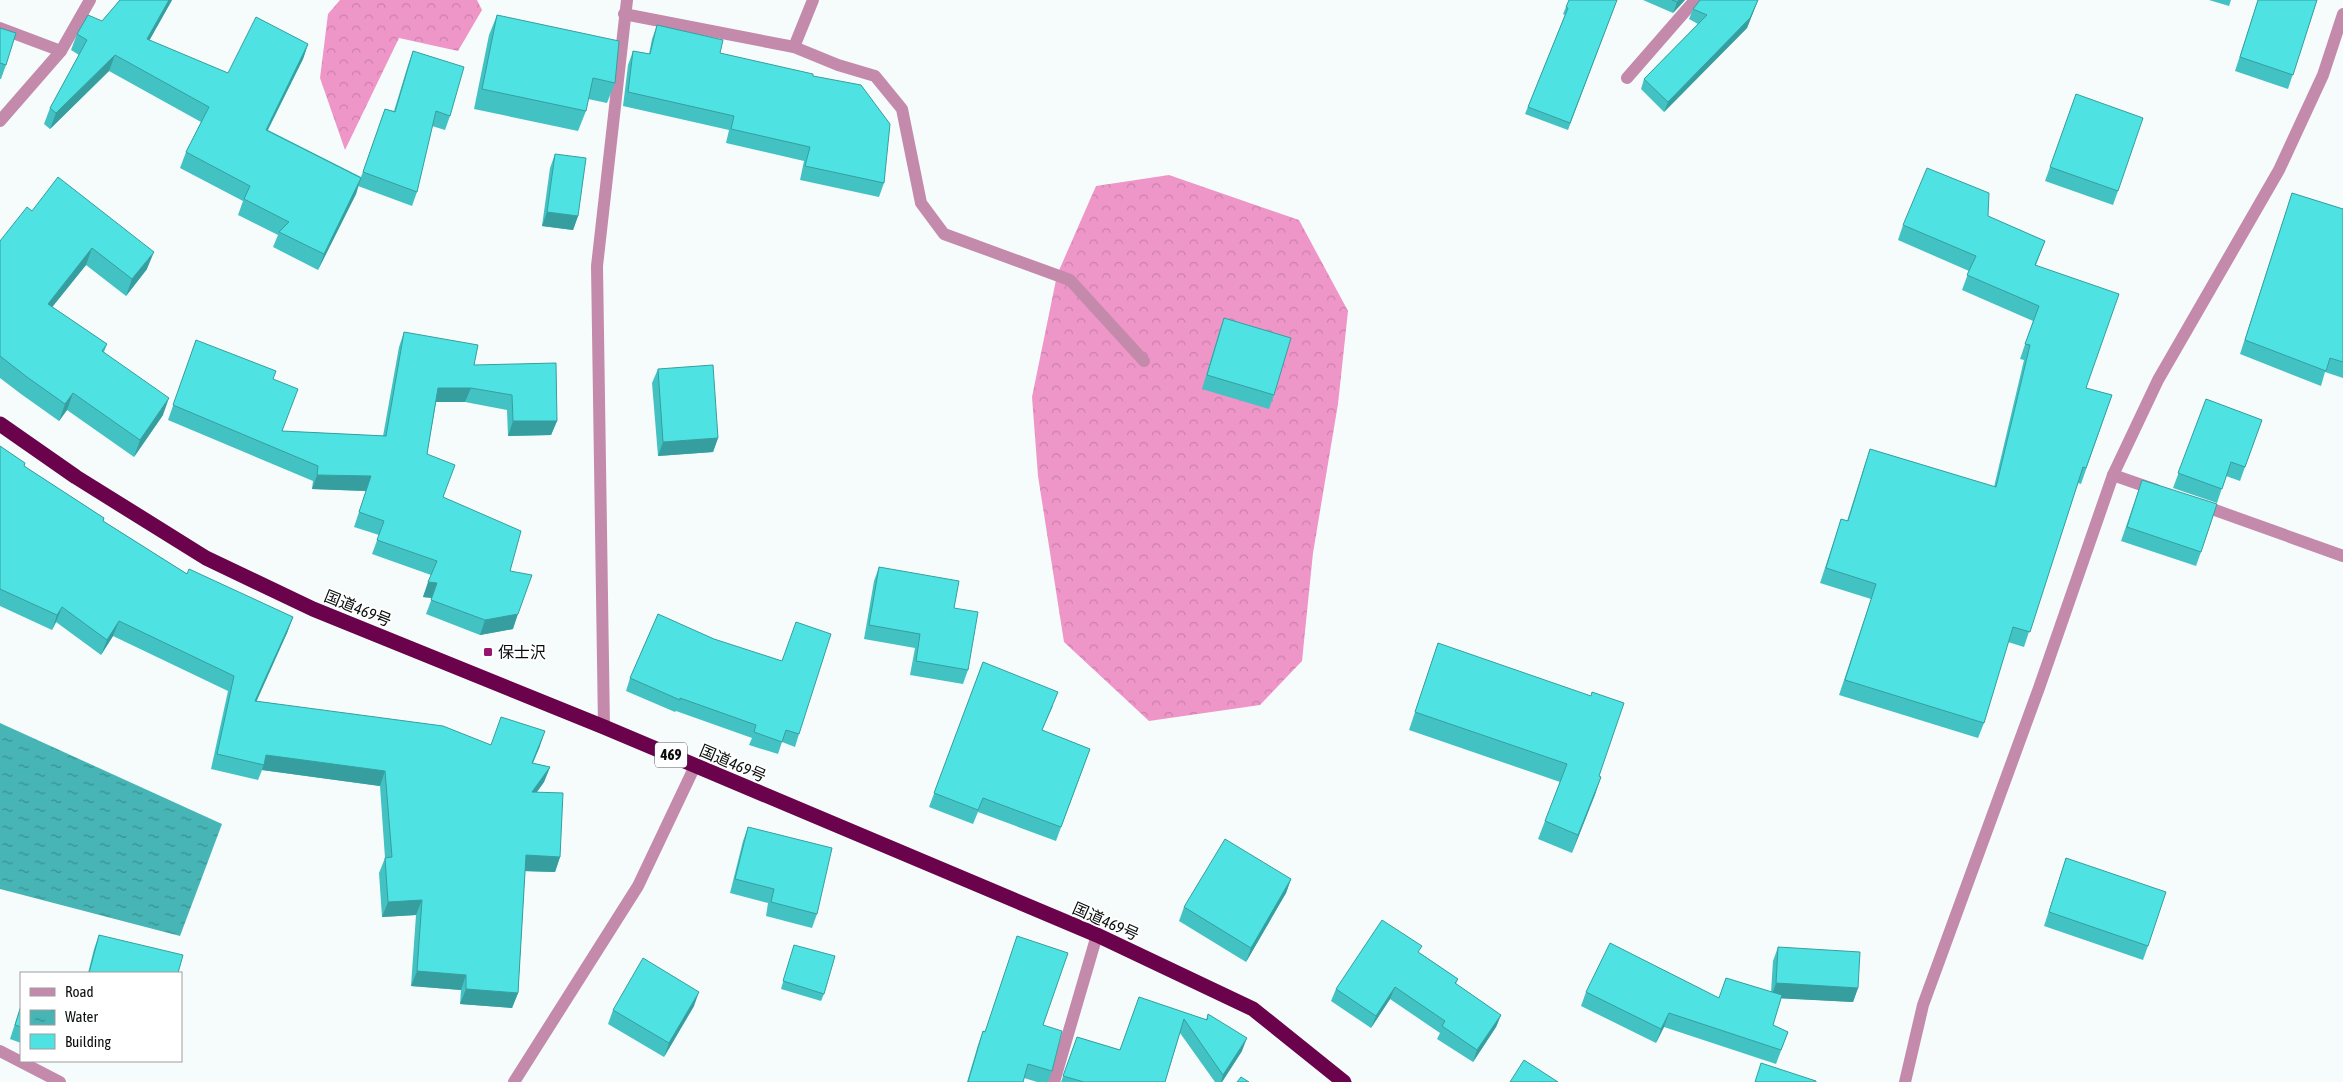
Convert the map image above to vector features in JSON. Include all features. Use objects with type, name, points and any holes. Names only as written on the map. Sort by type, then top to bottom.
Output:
[{"type":"highway","name":"国道469号","points":[[0,424],[76,477],[206,558],[313,609],[604,727],[1097,935],[1253,1010],[1344,1082]]},
{"type":"street","points":[[0,120],[61,51],[90,0]]},
{"type":"street","points":[[604,727],[598,266],[627,0]]},
{"type":"street","points":[[794,47],[814,0]]},
{"type":"street","points":[[1627,78],[1695,0]]},
{"type":"street","points":[[624,14],[794,47],[838,65],[875,76],[902,109],[921,202],[944,234],[1070,280],[1144,361]]},
{"type":"street","points":[[1905,1082],[1922,1006],[2039,688],[2113,475],[2158,380],[2279,170],[2323,75],[2343,14]]},
{"type":"street","points":[[0,28],[61,51]]},
{"type":"street","points":[[2113,475],[2170,495]]},
{"type":"street","points":[[2189,501],[2343,556]]},
{"type":"street","points":[[514,1082],[638,886],[695,766]]},
{"type":"street","points":[[1054,1082],[1097,935]]},
{"type":"street","points":[[0,1051],[20,1061]]},
{"type":"street","points":[[21,1062],[60,1082]]},
{"type":"green space","points":[[340,0],[477,0],[482,10],[458,51],[399,38],[345,150],[320,78],[328,14]]},
{"type":"green space","points":[[1169,175],[1299,220],[1348,311],[1338,404],[1313,553],[1302,661],[1260,705],[1149,721],[1064,642],[1038,476],[1032,397],[1057,275],[1096,186]]},
{"type":"water","points":[[0,723],[222,824],[180,936],[0,889]]},
{"type":"building","points":[[120,0],[169,0],[147,39],[228,73],[256,17],[308,44],[266,130],[361,178],[324,254],[279,232],[289,222],[244,199],[250,186],[186,152],[209,107],[115,55],[56,113],[50,108],[87,40],[77,34],[88,15],[102,21]]},
{"type":"building","points":[[1569,0],[1617,0],[1570,123],[1528,107],[1568,8],[1566,7]]},
{"type":"building","points":[[1700,0],[1758,0],[1750,18],[1668,102],[1644,79],[1707,15],[1693,9]]},
{"type":"building","points":[[2258,0],[2317,0],[2293,75],[2240,57]]},
{"type":"building","points":[[497,15],[619,41],[615,83],[593,78],[586,111],[482,89]]},
{"type":"building","points":[[657,25],[723,40],[720,53],[813,74],[813,76],[861,85],[890,124],[884,183],[805,166],[810,147],[731,129],[734,116],[628,92],[633,51],[650,54]]},
{"type":"building","points":[[0,28],[16,33],[6,65],[0,63]]},
{"type":"building","points":[[413,51],[464,67],[450,116],[436,111],[417,192],[363,172],[385,109],[395,112]]},
{"type":"building","points":[[2076,94],[2143,118],[2118,191],[2050,167]]},
{"type":"building","points":[[555,154],[586,158],[578,216],[547,212]]},
{"type":"building","points":[[1927,168],[1989,193],[1988,216],[2045,241],[2035,265],[2119,294],[2086,388],[2112,395],[2086,468],[2083,467],[2030,632],[2013,627],[1984,723],[1845,680],[1876,584],[1826,568],[1841,519],[1848,521],[1870,449],[1996,487],[2030,345],[2025,344],[2039,306],[1967,275],[1976,256],[1903,225]]},
{"type":"building","points":[[58,177],[154,252],[132,279],[92,248],[48,304],[107,344],[102,351],[169,398],[140,440],[73,393],[65,404],[0,356],[0,241],[27,207],[32,211]]},
{"type":"building","points":[[2292,193],[2343,209],[2343,362],[2330,358],[2326,371],[2245,340]]},
{"type":"building","points":[[1224,318],[1291,338],[1274,395],[1207,375]]},
{"type":"building","points":[[404,332],[478,345],[474,365],[556,363],[557,421],[513,421],[512,395],[471,388],[438,388],[427,454],[455,465],[443,497],[521,531],[510,571],[532,575],[518,614],[485,620],[431,600],[437,583],[428,582],[437,561],[377,540],[384,521],[359,512],[371,476],[317,475],[318,466],[173,405],[196,340],[276,371],[273,379],[298,389],[282,431],[386,436]]},
{"type":"building","points":[[713,365],[718,438],[663,442],[658,369]]},
{"type":"building","points":[[2206,399],[2262,420],[2245,467],[2231,462],[2222,489],[2178,473]]},
{"type":"building","points":[[0,446],[25,463],[24,466],[104,518],[103,521],[187,574],[189,569],[293,617],[255,701],[443,726],[491,745],[501,717],[545,731],[532,763],[550,767],[532,792],[563,793],[560,857],[526,855],[518,993],[466,989],[466,975],[417,971],[422,900],[388,902],[385,858],[392,857],[385,771],[266,755],[264,765],[217,754],[234,676],[119,621],[107,640],[62,607],[57,615],[0,589]]},
{"type":"building","points":[[2142,480],[2217,504],[2201,552],[2127,527]]},
{"type":"building","points":[[879,567],[959,581],[954,608],[978,612],[968,670],[916,661],[920,634],[869,625]]},
{"type":"building","points":[[658,614],[714,639],[782,661],[796,622],[831,634],[799,734],[786,730],[782,742],[754,732],[756,725],[680,698],[680,700],[630,678]]},
{"type":"building","points":[[1438,643],[1591,696],[1592,692],[1624,703],[1599,776],[1601,777],[1578,835],[1545,821],[1567,764],[1415,712]]},
{"type":"building","points":[[983,662],[1058,692],[1042,730],[1090,749],[1061,827],[983,798],[978,810],[934,793]]},
{"type":"building","points":[[748,827],[832,848],[817,914],[771,902],[774,889],[735,879]]},
{"type":"building","points":[[1225,839],[1291,879],[1251,948],[1184,907]]},
{"type":"building","points":[[2066,858],[2166,892],[2148,946],[2049,912]]},
{"type":"building","points":[[1382,920],[1422,946],[1418,952],[1458,979],[1455,983],[1501,1015],[1477,1050],[1442,1026],[1445,1021],[1395,987],[1376,1016],[1336,989]]},
{"type":"building","points":[[99,935],[183,955],[178,972],[89,972]]},
{"type":"building","points":[[1017,936],[1068,953],[1043,1025],[1062,1031],[1052,1071],[1028,1064],[1023,1082],[968,1082],[983,1031],[985,1032]]},
{"type":"building","points":[[1610,943],[1719,998],[1726,978],[1782,995],[1773,1025],[1788,1032],[1781,1050],[1669,1013],[1661,1029],[1586,992]]},
{"type":"building","points":[[794,945],[835,956],[824,994],[783,981]]},
{"type":"building","points":[[1778,947],[1860,952],[1858,988],[1776,983]]},
{"type":"building","points":[[643,958],[699,992],[669,1043],[613,1010]]},
{"type":"building","points":[[1139,997],[1207,1020],[1208,1014],[1247,1038],[1223,1075],[1184,1019],[1165,1082],[1084,1082],[1063,1076],[1077,1037],[1120,1050]]},
{"type":"building","points":[[20,1009],[20,1027],[15,1025]]},
{"type":"building","points":[[1524,1060],[1558,1082],[1510,1082]]},
{"type":"building","points":[[1761,1063],[1816,1081],[1816,1082],[1755,1082]]},
{"type":"building","points":[[1241,1077],[1249,1082],[1237,1082]]},
{"type":"place","name":"保士沢","points":[[488,652]]}]
